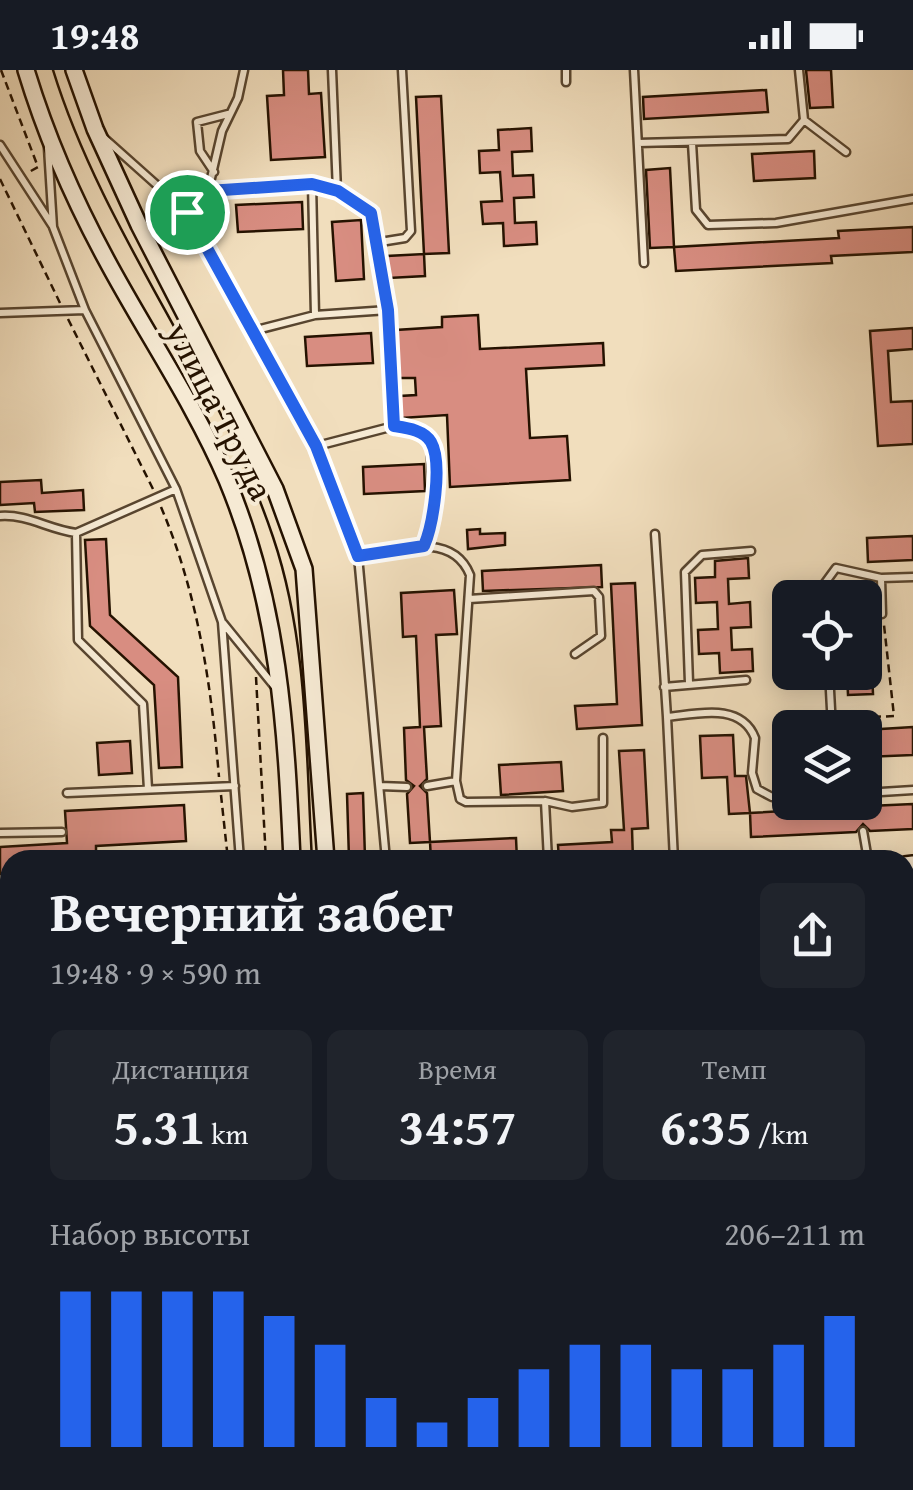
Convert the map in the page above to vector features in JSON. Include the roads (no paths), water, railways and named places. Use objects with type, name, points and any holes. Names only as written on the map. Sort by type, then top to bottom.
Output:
[{"type":"main road","name":"улица Труда","points":[[26,70],[47,137],[104,256],[226,477],[266,600],[284,698],[292,850]]},
{"type":"main road","name":"улица Труда","points":[[74,70],[94,129],[275,489],[304,569],[325,850]]},
{"type":"lane","points":[[187,212],[208,191],[244,70]]},
{"type":"lane","points":[[332,70],[338,191]]},
{"type":"lane","points":[[374,243],[405,238],[411,231],[402,70]]},
{"type":"lane","points":[[566,70],[566,82]]},
{"type":"lane","points":[[634,70],[644,264]]},
{"type":"lane","points":[[638,142],[788,139],[804,120],[799,70]]},
{"type":"lane","points":[[215,173],[200,152],[196,122],[228,114]]},
{"type":"lane","points":[[804,120],[846,152]]},
{"type":"lane","points":[[94,129],[187,212],[249,332],[316,446],[358,556],[385,850]]},
{"type":"lane","points":[[47,137],[53,226]]},
{"type":"lane","points":[[692,143],[696,210],[708,225],[776,223],[913,199]]},
{"type":"lane","points":[[0,145],[53,226],[85,310],[176,490],[222,622],[239,850]]},
{"type":"lane","points":[[312,184],[315,314]]},
{"type":"lane","points":[[208,191],[312,184],[338,191],[370,212],[388,310],[394,426]]},
{"type":"lane","points":[[0,313],[85,310]]},
{"type":"lane","points":[[249,332],[315,314],[388,310]]},
{"type":"lane","points":[[316,446],[394,426],[422,434],[433,448],[434,515],[424,546]]},
{"type":"lane","points":[[0,516],[24,515],[51,530],[76,532],[176,490]]},
{"type":"lane","points":[[76,532],[78,640],[142,704],[148,790]]},
{"type":"lane","points":[[656,534],[674,850]]},
{"type":"lane","points":[[358,556],[424,546],[448,550],[464,560],[470,575],[456,781],[464,802],[546,801],[572,806],[603,803],[603,738]]},
{"type":"lane","points":[[689,683],[684,572],[702,555],[751,551]]},
{"type":"lane","points":[[826,580],[836,568],[881,578],[913,578]]},
{"type":"lane","points":[[469,599],[594,591],[599,597],[600,638],[575,654]]},
{"type":"lane","points":[[222,622],[284,698]]},
{"type":"lane","points":[[664,686],[746,680]]},
{"type":"lane","points":[[667,717],[720,712],[742,721],[755,738],[752,774],[757,789],[772,797]]},
{"type":"lane","points":[[427,786],[456,781]]},
{"type":"lane","points":[[67,793],[234,786]]},
{"type":"lane","points":[[380,786],[407,787]]},
{"type":"lane","points":[[882,791],[913,790]]},
{"type":"lane","points":[[546,801],[548,850]]},
{"type":"lane","points":[[863,831],[866,850]]},
{"type":"lane","points":[[0,833],[62,832]]},
{"type":"tram line","points":[[53,70],[101,190],[223,418],[273,537],[299,656],[312,850]]}]
